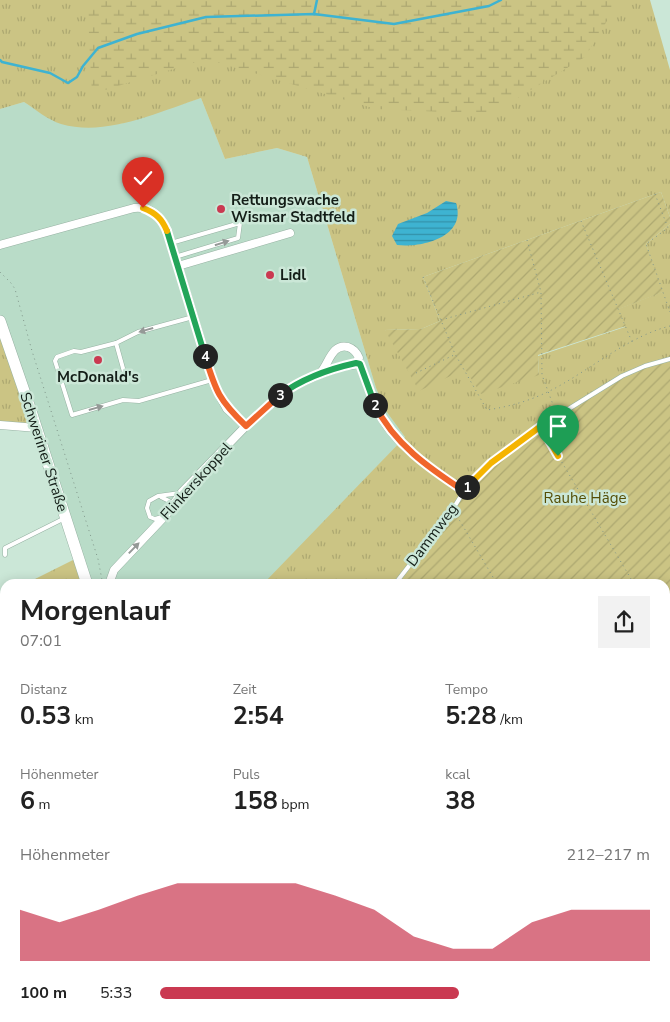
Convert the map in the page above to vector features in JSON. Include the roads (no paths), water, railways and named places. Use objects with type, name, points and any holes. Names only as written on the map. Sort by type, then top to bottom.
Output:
[{"type":"main road","name":"Schweriner Straße","points":[[0,321],[85,579]]},
{"type":"street","points":[[0,245],[122,210],[138,207],[157,215],[164,224],[171,243],[212,380],[220,399],[227,409],[246,426]]},
{"type":"street","points":[[178,266],[290,232]]},
{"type":"street","points":[[320,374],[334,351],[342,346],[356,352],[359,358],[356,363],[360,364],[381,416],[394,435],[430,467],[464,491]]},
{"type":"street","name":"Flinkerskoppel","points":[[108,579],[114,570],[168,512],[182,492],[267,406],[291,387],[320,374],[356,363]]},
{"type":"street","points":[[0,425],[37,428]]},
{"type":"lane","points":[[171,243],[240,224],[238,238],[175,257]]},
{"type":"lane","points":[[193,317],[138,332],[116,343],[81,352],[65,353],[56,357],[72,415],[123,400],[139,400],[212,380]]},
{"type":"lane","points":[[116,343],[126,379]]},
{"type":"lane","name":"Dammweg","points":[[399,579],[453,509],[464,491],[491,463],[541,426],[633,371],[670,359]]},
{"type":"lane","points":[[158,496],[166,498],[170,503],[168,512],[152,518],[147,514],[148,503],[153,498],[158,496],[182,492]]},
{"type":"lane","points":[[5,555],[4,548],[66,518]]},
{"type":"water","points":[[446,201],[456,203],[458,215],[455,224],[449,232],[430,242],[397,245],[392,236],[398,224],[427,213]]},
{"type":"waterway","points":[[314,14],[317,0]]},
{"type":"waterway","points":[[0,60],[50,73],[68,83],[77,77],[83,66],[98,48],[137,34],[206,17],[314,14],[394,24],[489,6],[501,0]]},
{"type":"place","name":"Rettungswache Wismar Stadtfeld","points":[[221,209]]},
{"type":"place","name":"Lidl","points":[[270,275]]},
{"type":"place","name":"McDonald's","points":[[98,360]]},
{"type":"park label","name":"Rauhe Häge","points":[[585,498]]}]
